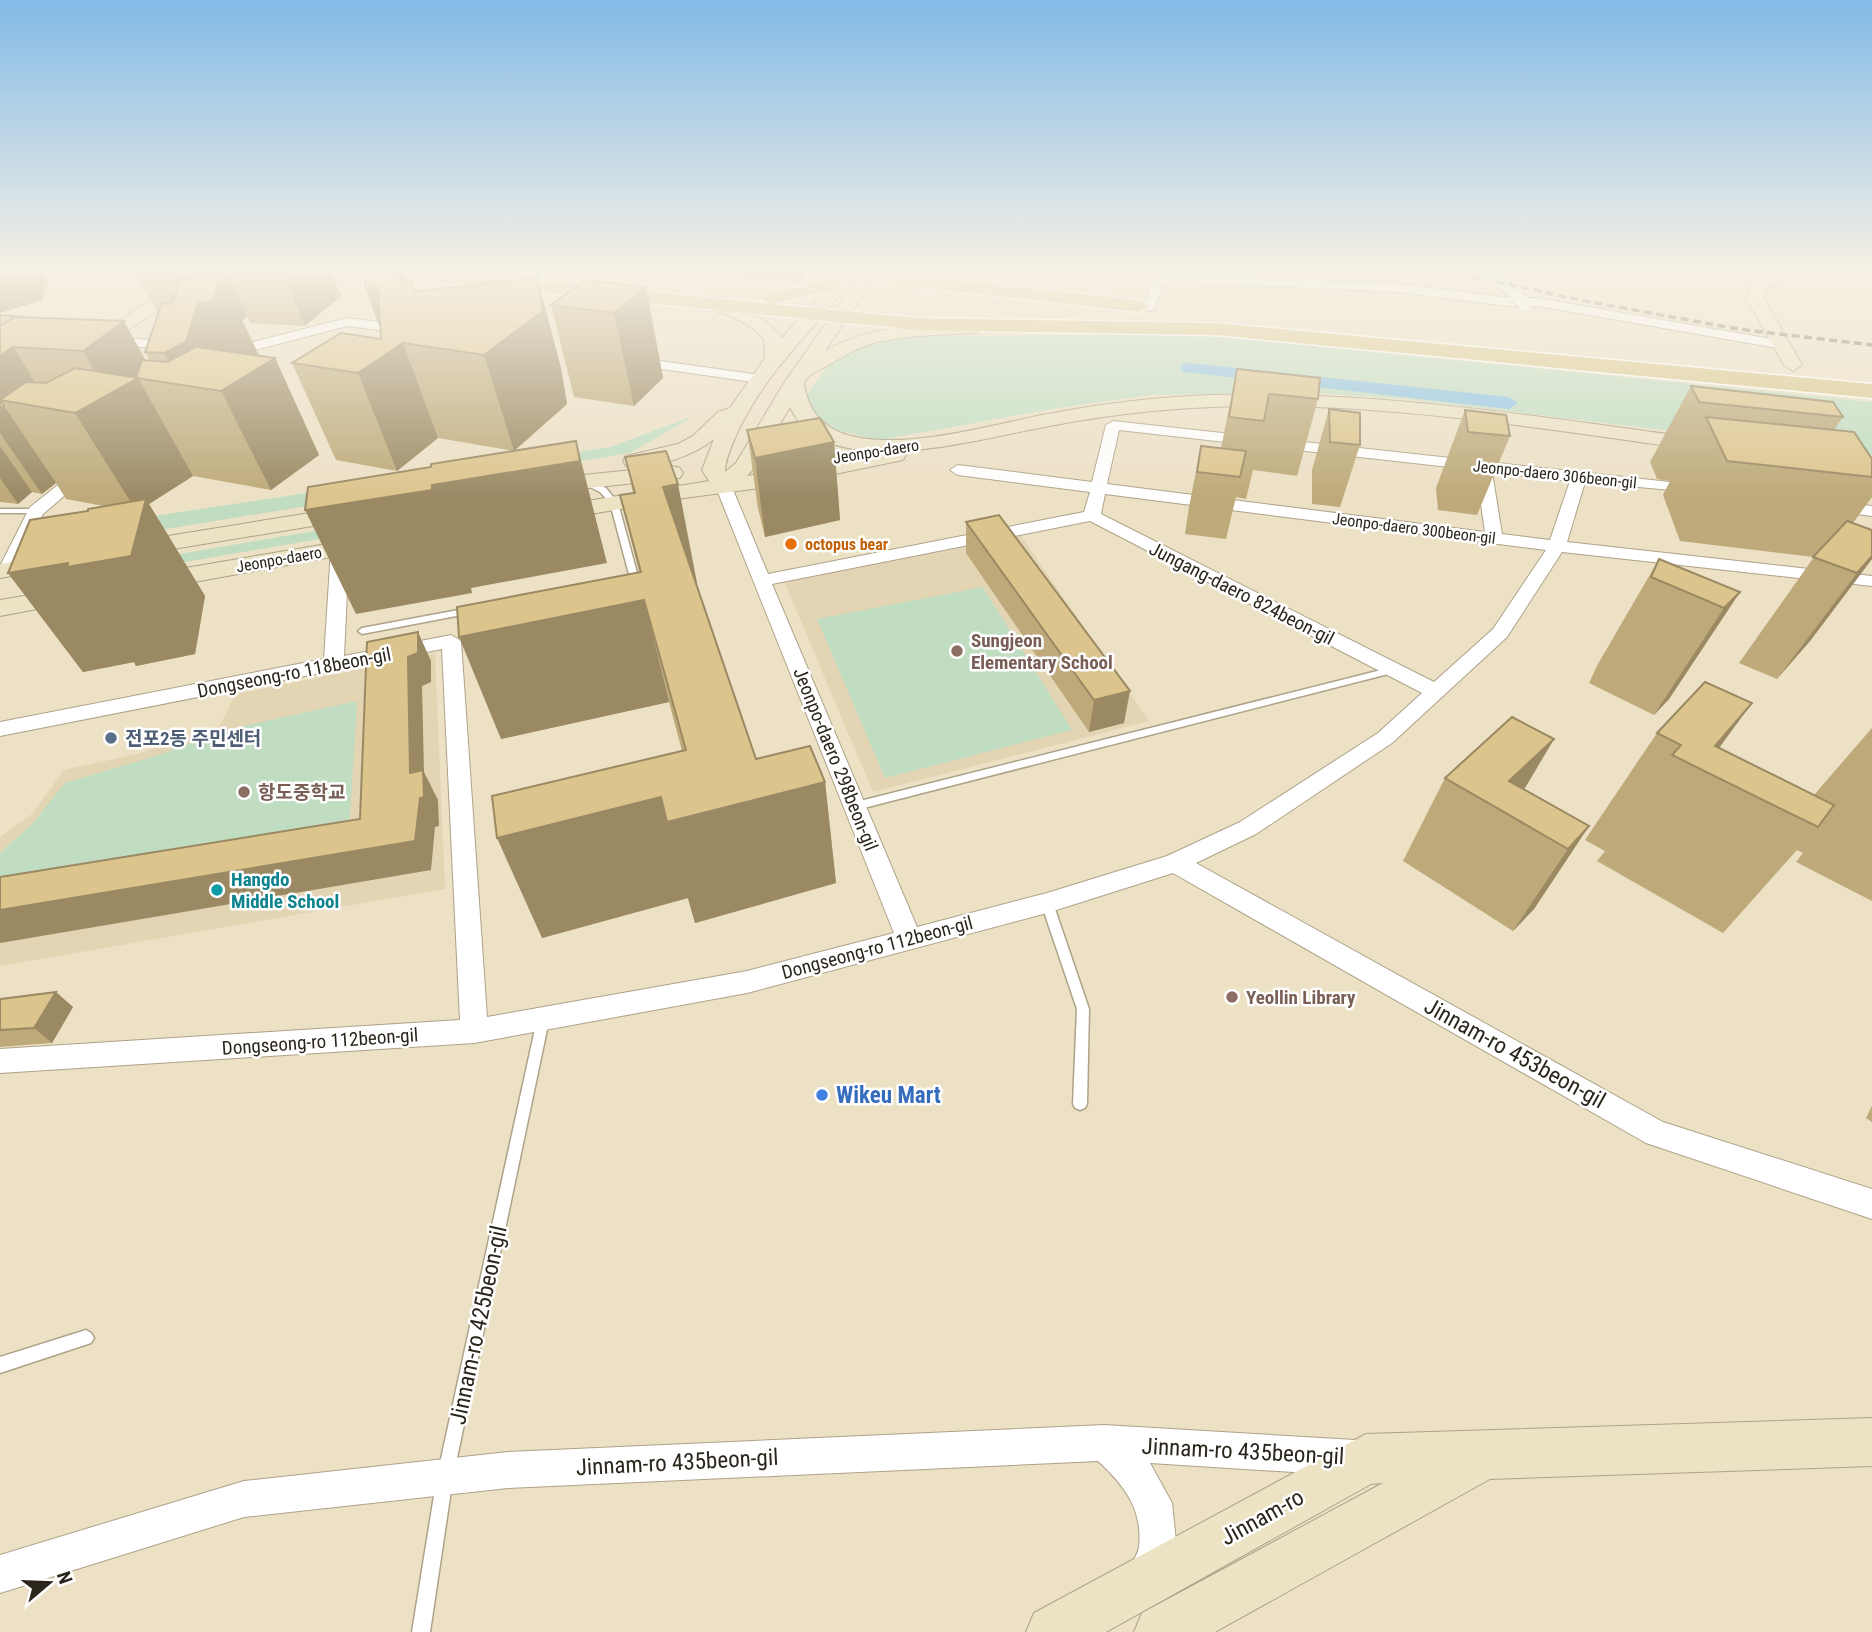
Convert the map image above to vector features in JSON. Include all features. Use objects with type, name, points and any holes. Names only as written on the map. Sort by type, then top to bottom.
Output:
[{"type":"main road","points":[[774,347],[775,361]]},
{"type":"main road","points":[[718,477],[718,451],[740,408],[786,347]]},
{"type":"main road","points":[[744,467],[820,347]]},
{"type":"main road","points":[[797,380],[850,347]]},
{"type":"main road","points":[[1407,347],[1872,391]]},
{"type":"main road","points":[[1595,347],[1872,373]]},
{"type":"main road","points":[[1784,347],[1793,365]]},
{"type":"main road","points":[[797,380],[799,411],[812,425],[828,435],[870,445],[927,443],[1209,401],[1338,401],[1416,408],[1730,448]]},
{"type":"main road","name":"Jeonpo-daero","points":[[740,408],[721,418],[698,442],[679,451],[518,485],[718,477],[782,478],[887,458],[927,443]]},
{"type":"main road","name":"Jeonpo-daero","points":[[532,517],[614,503],[718,477],[744,467],[789,466],[927,443]]},
{"type":"main road","name":"Jeonpo-daero","points":[[112,552],[370,510]]},
{"type":"main road","name":"Jeonpo-daero","points":[[124,587],[395,539]]},
{"type":"main road","points":[[2,571],[71,559]]},
{"type":"main road","points":[[0,608],[97,592]]},
{"type":"main road","name":"Jinnam-ro","points":[[1053,1632],[1366,1459],[1872,1442]]},
{"type":"main road","name":"Jinnam-ro","points":[[1161,1632],[1486,1455]]},
{"type":"street","points":[[213,348],[238,350],[248,347]]},
{"type":"street","points":[[217,366],[238,350]]},
{"type":"street","points":[[614,359],[760,379]]},
{"type":"street","points":[[763,580],[1092,516],[1106,418]]},
{"type":"street","name":"Jeonpo-daero 306beon-gil","points":[[1106,418],[1712,492]]},
{"type":"street","points":[[2,571],[36,511],[98,461]]},
{"type":"street","points":[[1483,465],[1494,538]]},
{"type":"street","name":"Jeonpo-daero 300beon-gil","points":[[958,470],[1494,538],[1872,581]]},
{"type":"street","name":"Dongseong-ro 112beon-gil","points":[[0,1061],[474,1031],[543,1020],[747,982],[1047,903],[1174,863],[1248,828],[1385,738],[1500,633],[1557,545],[1578,476]]},
{"type":"street","name":"Jeonpo-daero 298beon-gil","points":[[718,477],[763,580],[909,939]]},
{"type":"street","points":[[1819,505],[1872,511]]},
{"type":"street","name":"Jungang-daero 824beon-gil","points":[[1092,516],[1437,692]]},
{"type":"street","points":[[334,664],[340,548]]},
{"type":"street","name":"Dongseong-ro 118beon-gil","points":[[0,729],[451,641],[474,1031]]},
{"type":"street","name":"Jinnam-ro 453beon-gil","points":[[1174,863],[1656,1133],[1872,1205]]},
{"type":"street","points":[[1104,1443],[1134,1470],[1153,1503],[1158,1551],[1140,1586]]},
{"type":"street","name":"Jinnam-ro 435beon-gil","points":[[0,1574],[244,1499],[508,1470],[1104,1443],[1366,1459]]},
{"type":"lane","points":[[584,481],[603,490],[614,503],[635,580],[622,583]]},
{"type":"lane","points":[[0,511],[36,511]]},
{"type":"lane","points":[[362,631],[485,608]]},
{"type":"lane","points":[[856,806],[1393,670]]},
{"type":"lane","points":[[1047,903],[1083,1009],[1080,1104]]},
{"type":"lane","name":"Jinnam-ro 425beon-gil","points":[[421,1632],[445,1477],[543,1020]]},
{"type":"lane","points":[[0,1365],[86,1338]]},
{"type":"shaded area","name":"Sungjeon Elementary School","points":[[1021,536],[1149,721],[873,792],[784,581]]},
{"type":"shaded area","name":"항도중학교","points":[[435,654],[445,889],[0,966],[0,837],[32,814],[64,770],[137,754],[219,727],[236,694]]},
{"type":"green space","points":[[863,347],[1325,347],[1872,402],[1872,455],[1406,399],[1299,392],[1149,395],[1058,408],[879,440],[824,427],[810,417],[805,397],[831,364]]},
{"type":"green space","points":[[694,416],[630,453],[51,548],[49,532],[610,447]]},
{"type":"green space","points":[[463,506],[464,514],[75,581],[78,571]]},
{"type":"green space","points":[[983,587],[1072,730],[885,778],[817,619]]},
{"type":"green space","points":[[357,701],[349,834],[0,891],[0,853],[32,824],[65,783],[159,755],[226,730]]},
{"type":"building","points":[[0,347],[13,347],[0,356]]},
{"type":"building","points":[[16,347],[88,347],[83,351]]},
{"type":"building","points":[[147,347],[176,347],[164,353],[145,352]]},
{"type":"building","points":[[196,347],[275,358],[221,391],[136,378],[142,360],[167,362]]},
{"type":"building","points":[[318,347],[397,347],[358,373],[292,363]]},
{"type":"building","points":[[431,347],[495,347],[484,355]]},
{"type":"building","points":[[75,368],[138,378],[75,413],[0,400],[26,382],[46,383]]},
{"type":"building","points":[[1237,369],[1320,378],[1318,399],[1269,394],[1264,421],[1229,417]]},
{"type":"building","points":[[1691,386],[1833,402],[1843,417],[1699,402]]},
{"type":"building","points":[[1329,409],[1360,413],[1360,445],[1330,442]]},
{"type":"building","points":[[1465,410],[1506,415],[1510,436],[1468,432]]},
{"type":"building","points":[[1706,417],[1854,432],[1872,459],[1872,477],[1727,461]]},
{"type":"building","points":[[820,418],[834,442],[755,458],[747,430]]},
{"type":"building","points":[[576,441],[580,461],[432,485],[432,490],[305,510],[308,487]]},
{"type":"building","points":[[1201,446],[1246,451],[1240,477],[1197,472]]},
{"type":"building","points":[[666,451],[678,484],[663,487],[756,759],[810,746],[825,782],[667,822],[661,797],[497,838],[492,796],[686,750],[644,600],[459,637],[457,607],[641,572],[620,495],[635,493],[625,457]]},
{"type":"building","points":[[146,499],[131,556],[67,567],[68,563],[8,573],[30,520]]},
{"type":"building","points":[[999,515],[1130,691],[1094,700],[966,522]]},
{"type":"building","points":[[1847,521],[1872,530],[1872,556],[1857,573],[1813,557]]},
{"type":"building","points":[[1659,559],[1740,592],[1724,608],[1651,577]]},
{"type":"building","points":[[418,632],[418,653],[408,657],[410,773],[423,770],[424,797],[420,798],[415,841],[0,910],[0,877],[360,819],[367,642]]},
{"type":"building","points":[[1705,682],[1752,703],[1715,746],[1834,805],[1818,827],[1672,755],[1681,745],[1657,733]]},
{"type":"building","points":[[1512,717],[1554,739],[1509,781],[1589,826],[1568,849],[1445,778]]},
{"type":"building","points":[[56,992],[34,1028],[0,1030],[1,999]]},
{"type":"waterway","points":[[1189,368],[1509,403]]},
{"type":"place","name":"octopus bear","points":[[791,544]]},
{"type":"place","name":"Sungjeon Elementary School","points":[[957,651]]},
{"type":"place","name":"전포2동 주민센터","points":[[111,738]]},
{"type":"place","name":"항도중학교","points":[[244,792]]},
{"type":"place","name":"Hangdo Middle School","points":[[217,890]]},
{"type":"place","name":"Yeollin Library","points":[[1232,997]]},
{"type":"place","name":"Wikeu Mart","points":[[822,1095]]}]
